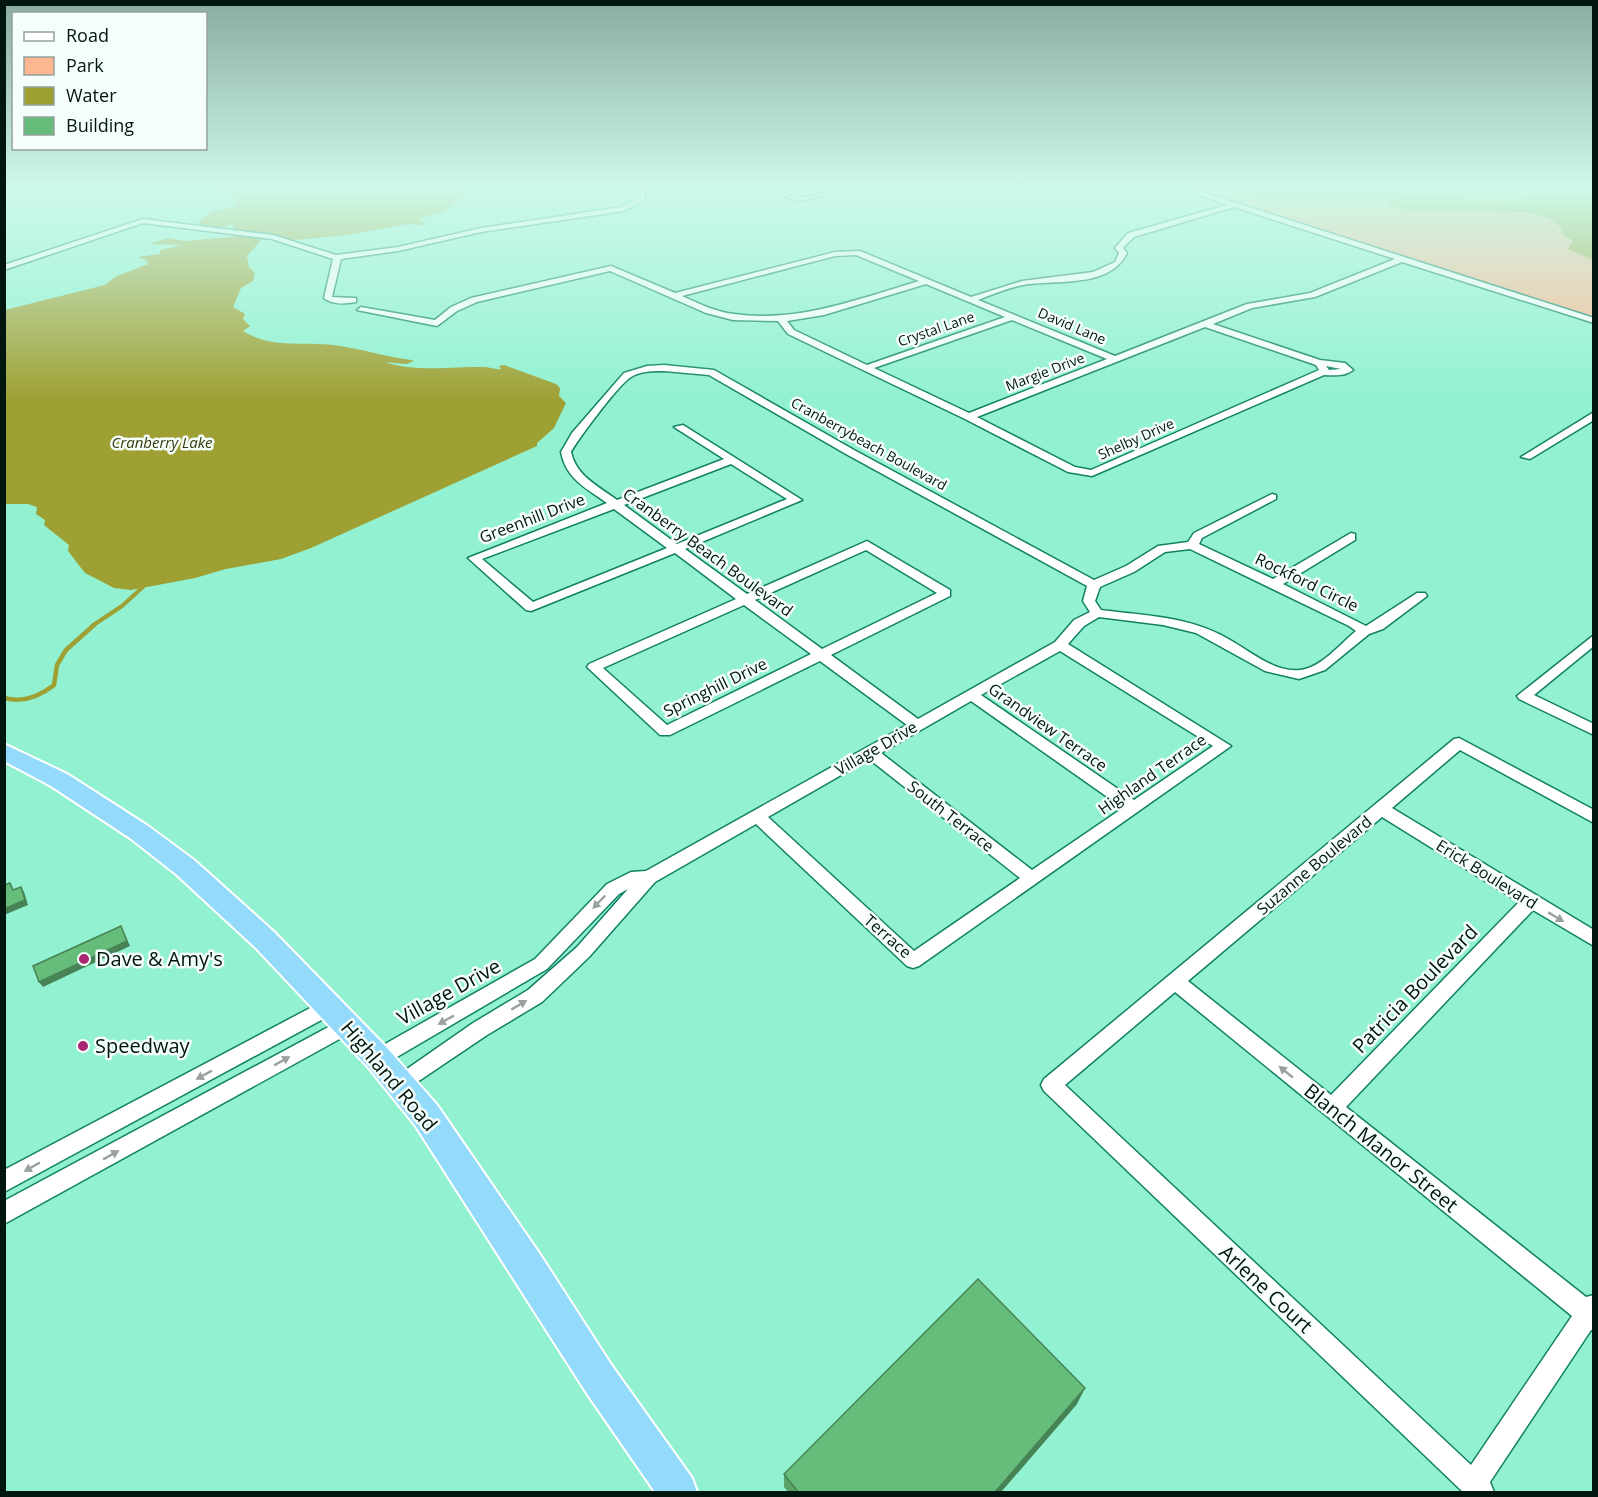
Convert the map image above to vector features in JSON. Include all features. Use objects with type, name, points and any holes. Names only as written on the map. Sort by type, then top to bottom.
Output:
[{"type":"highway","name":"Highland Road","points":[[4,751],[59,780],[132,827],[185,867],[257,933],[389,1071],[426,1115],[459,1163],[599,1379],[678,1492]]},
{"type":"street","points":[[4,268],[32,260]]},
{"type":"street","points":[[336,260],[336,274],[327,291],[328,298],[336,301],[353,300]]},
{"type":"street","name":"David Lane","points":[[676,295],[808,260]]},
{"type":"street","name":"David Lane","points":[[878,260],[1116,359]]},
{"type":"street","points":[[973,299],[1023,283],[1105,273],[1120,260]]},
{"type":"street","points":[[1402,260],[1593,321]]},
{"type":"street","name":"Margie Drive","points":[[969,417],[1260,303],[1312,295],[1402,260]]},
{"type":"street","points":[[360,310],[437,323],[454,309],[474,300],[608,268],[709,311],[732,317],[781,320],[821,313],[928,281]]},
{"type":"street","name":"Crystal Lane","points":[[866,368],[1015,316]]},
{"type":"street","name":"Shelby Drive","points":[[781,320],[791,332],[969,417],[1072,470],[1092,473],[1321,368],[1205,324]]},
{"type":"street","name":"Cranberrybeach Boulevard","points":[[622,378],[647,369],[682,367],[711,372],[850,452],[1094,585]]},
{"type":"street","name":"Cranberry Beach Boulevard","points":[[622,378],[576,435],[566,452],[569,466],[576,475],[917,725]]},
{"type":"street","points":[[1526,457],[1593,415]]},
{"type":"street","points":[[675,548],[796,500],[679,427]]},
{"type":"street","points":[[616,504],[732,460]]},
{"type":"street","points":[[1097,613],[1089,601],[1094,585],[1130,569],[1162,549],[1192,545],[1198,536],[1272,497]]},
{"type":"street","name":"Greenhill Drive","points":[[616,504],[474,558],[531,607],[675,548]]},
{"type":"street","points":[[1275,583],[1351,537]]},
{"type":"street","points":[[744,599],[867,545],[946,593],[822,656]]},
{"type":"street","name":"Rockford Circle","points":[[1097,613],[1134,619],[1170,621],[1203,630],[1270,668],[1293,674],[1313,672],[1364,631],[1354,623],[1275,583],[1192,545]]},
{"type":"street","points":[[1364,631],[1378,626],[1421,596]]},
{"type":"street","name":"Springhill Drive","points":[[744,599],[594,667],[665,732],[822,656]]},
{"type":"street","name":"Village Drive","points":[[389,1071],[480,1029],[535,996],[583,952],[649,877],[1060,645],[1078,623],[1097,613]]},
{"type":"street","name":"Highland Terrace","points":[[1032,879],[1224,746],[1060,645]]},
{"type":"street","points":[[1590,647],[1524,696],[1593,730]]},
{"type":"street","name":"Grandview Terrace","points":[[971,695],[1134,808]]},
{"type":"street","name":"Suzanne Boulevard","points":[[1051,1085],[1459,743],[1593,817]]},
{"type":"street","name":"South Terrace","points":[[870,752],[1032,879]]},
{"type":"street","name":"Erick Boulevard","points":[[1381,809],[1593,939]]},
{"type":"street","name":"Terrace","points":[[756,816],[913,961],[1032,879]]},
{"type":"street","name":"Village Drive","points":[[389,1071],[541,964],[613,889],[637,877],[649,877]]},
{"type":"street","name":"Patricia Boulevard","points":[[1332,1108],[1531,902]]},
{"type":"street","name":"Blanch Manor Street","points":[[1175,981],[1592,1313]]},
{"type":"street","points":[[4,1182],[162,1099],[338,1016]]},
{"type":"street","points":[[4,1213],[172,1121],[338,1016]]},
{"type":"street","name":"Arlene Court","points":[[1051,1085],[1477,1489]]},
{"type":"street","points":[[162,1099],[172,1121]]},
{"type":"street","points":[[67,1147],[77,1173]]},
{"type":"street","points":[[1477,1489],[1592,1313]]},
{"type":"green space","points":[[1410,260],[1593,260],[1593,319]]},
{"type":"water","name":"Cranberry Lake","points":[[146,260],[248,260],[249,267],[255,273],[253,281],[241,288],[233,307],[245,314],[243,319],[250,326],[243,331],[254,337],[276,342],[353,348],[414,361],[406,364],[385,362],[409,367],[501,369],[499,366],[504,365],[556,384],[560,388],[559,396],[566,403],[554,428],[537,443],[537,446],[311,548],[281,559],[226,569],[195,578],[131,590],[114,588],[85,573],[68,551],[69,545],[44,525],[45,520],[36,514],[37,507],[28,504],[5,504],[5,310],[105,285],[115,277],[148,264]]},
{"type":"building","points":[[10,883],[13,890],[21,887],[25,900],[4,909],[4,885]]},
{"type":"building","name":"Dave & Amy's","points":[[121,926],[127,941],[39,982],[33,966]]},
{"type":"building","points":[[978,1279],[1085,1388],[995,1492],[798,1492],[784,1474]]},
{"type":"waterway","points":[[92,626],[122,606],[143,587]]},
{"type":"waterway","points":[[4,698],[18,700],[30,698],[54,685],[57,665],[66,650],[94,625]]},
{"type":"place","name":"Dave & Amy's","points":[[84,959]]},
{"type":"place","name":"Speedway","points":[[83,1046]]}]
